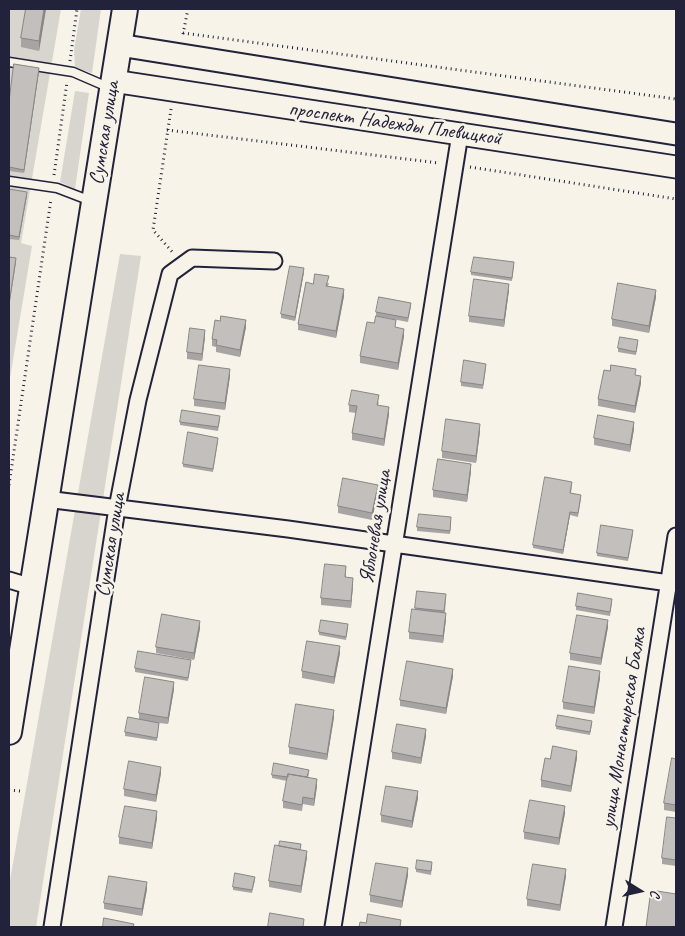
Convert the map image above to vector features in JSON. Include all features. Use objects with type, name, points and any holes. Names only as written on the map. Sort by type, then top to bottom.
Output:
[{"type":"main road","name":"Сумская улица","points":[[9,732],[124,9]]},
{"type":"main road","name":"проспект Надежды Плевицкой","points":[[119,45],[676,134]]},
{"type":"main road","name":"проспект Надежды Плевицкой","points":[[113,85],[460,134],[676,167]]},
{"type":"street","name":"Яблоневая улица","points":[[334,927],[460,134]]},
{"type":"street","points":[[170,274],[192,258],[274,261]]},
{"type":"street","name":"Сумская улица","points":[[52,927],[117,508],[138,400],[170,274]]},
{"type":"street","points":[[46,499],[672,583]]},
{"type":"street","name":"улица Монастырская Балка","points":[[614,927],[672,583],[676,536]]},
{"type":"street","points":[[9,580],[32,587]]},
{"type":"lane","points":[[9,62],[69,72],[113,85]]},
{"type":"lane","points":[[9,181],[53,187],[94,202]]},
{"type":"path","points":[[9,485],[77,9]]},
{"type":"path","points":[[188,9],[183,33],[676,99]]},
{"type":"path","points":[[170,274],[174,255],[153,230],[167,130],[455,165],[676,199]]},
{"type":"path","points":[[9,790],[20,791]]},
{"type":"shaded area","points":[[9,9],[61,9],[21,243],[32,246],[9,384]]},
{"type":"shaded area","points":[[81,9],[101,9],[92,73],[75,68],[74,50]]},
{"type":"shaded area","points":[[75,91],[89,93],[75,189],[60,182]]},
{"type":"shaded area","points":[[120,254],[141,256],[36,927],[9,927],[9,886]]},
{"type":"building","points":[[26,9],[44,9],[39,41],[21,38]]},
{"type":"building","points":[[14,64],[39,68],[24,170],[9,167],[9,102]]},
{"type":"building","points":[[9,189],[27,192],[19,237],[9,235]]},
{"type":"building","points":[[9,257],[16,258],[9,304]]},
{"type":"building","points":[[474,257],[514,262],[512,278],[471,272]]},
{"type":"building","points":[[290,266],[304,268],[295,317],[281,314]]},
{"type":"building","points":[[315,274],[329,276],[326,286],[344,289],[336,331],[298,324],[306,282],[313,284]]},
{"type":"building","points":[[474,279],[509,284],[504,320],[469,316]]},
{"type":"building","points":[[618,283],[656,290],[649,326],[612,319]]},
{"type":"building","points":[[379,297],[411,303],[408,318],[376,312]]},
{"type":"building","points":[[221,316],[246,320],[240,350],[216,345],[217,340],[212,339],[215,320],[220,321]]},
{"type":"building","points":[[376,316],[396,320],[395,327],[404,329],[398,363],[360,356],[367,322],[374,323]]},
{"type":"building","points":[[190,328],[205,330],[202,354],[187,352]]},
{"type":"building","points":[[620,337],[638,340],[636,352],[618,348]]},
{"type":"building","points":[[464,360],[486,364],[483,385],[461,382]]},
{"type":"building","points":[[199,365],[230,369],[225,403],[194,399]]},
{"type":"building","points":[[611,365],[636,369],[635,375],[641,376],[635,406],[598,399],[604,370],[610,371]]},
{"type":"building","points":[[352,390],[379,395],[377,405],[389,407],[384,439],[352,433],[357,406],[349,405]]},
{"type":"building","points":[[182,410],[220,416],[218,427],[180,422]]},
{"type":"building","points":[[598,415],[634,422],[630,445],[594,438]]},
{"type":"building","points":[[446,419],[480,424],[476,456],[442,451]]},
{"type":"building","points":[[188,432],[218,438],[213,469],[183,464]]},
{"type":"building","points":[[438,459],[471,464],[467,495],[433,490]]},
{"type":"building","points":[[545,477],[572,482],[570,493],[581,495],[578,513],[570,512],[563,550],[533,545]]},
{"type":"building","points":[[343,478],[378,485],[372,513],[338,506]]},
{"type":"building","points":[[419,514],[451,517],[450,531],[417,527]]},
{"type":"building","points":[[601,525],[633,530],[628,558],[597,553]]},
{"type":"building","points":[[325,564],[346,566],[345,577],[353,578],[351,601],[321,598]]},
{"type":"building","points":[[417,591],[446,594],[444,611],[415,608]]},
{"type":"building","points":[[578,593],[612,599],[610,612],[576,606]]},
{"type":"building","points":[[412,609],[446,613],[443,636],[409,632]]},
{"type":"building","points":[[162,614],[200,621],[194,653],[156,647]]},
{"type":"building","points":[[577,615],[608,620],[601,658],[570,653]]},
{"type":"building","points":[[321,620],[348,624],[346,637],[319,632]]},
{"type":"building","points":[[307,641],[340,646],[334,677],[302,671]]},
{"type":"building","points":[[138,651],[191,660],[188,678],[135,668]]},
{"type":"building","points":[[407,661],[453,669],[446,708],[400,700]]},
{"type":"building","points":[[569,666],[600,671],[594,707],[563,702]]},
{"type":"building","points":[[145,677],[174,682],[168,718],[139,713]]},
{"type":"building","points":[[296,704],[334,710],[327,754],[289,747]]},
{"type":"building","points":[[558,715],[592,721],[590,732],[556,726]]},
{"type":"building","points":[[128,717],[159,723],[157,738],[125,732]]},
{"type":"building","points":[[397,724],[426,729],[421,758],[392,752]]},
{"type":"building","points":[[553,746],[577,751],[571,786],[541,780],[545,758],[550,759]]},
{"type":"building","points":[[672,758],[676,759],[676,805],[664,803]]},
{"type":"building","points":[[129,761],[161,767],[156,795],[124,789]]},
{"type":"building","points":[[274,763],[309,770],[307,777],[288,774],[288,777],[272,775]]},
{"type":"building","points":[[288,774],[317,779],[314,799],[303,797],[302,805],[283,801]]},
{"type":"building","points":[[386,786],[418,791],[412,821],[381,815]]},
{"type":"building","points":[[530,800],[565,806],[559,838],[524,832]]},
{"type":"building","points":[[125,806],[157,811],[152,843],[119,837]]},
{"type":"building","points":[[667,817],[676,818],[676,860],[662,858]]},
{"type":"building","points":[[280,841],[301,844],[300,850],[279,846]]},
{"type":"building","points":[[275,845],[307,851],[301,886],[269,881]]},
{"type":"building","points":[[417,860],[432,862],[431,871],[416,869]]},
{"type":"building","points":[[376,863],[408,868],[402,901],[370,895]]},
{"type":"building","points":[[533,864],[566,869],[560,905],[527,899]]},
{"type":"building","points":[[235,873],[255,877],[252,890],[233,887]]},
{"type":"building","points":[[109,876],[147,882],[142,909],[104,903]]},
{"type":"building","points":[[657,891],[676,894],[676,927],[646,927],[650,897],[656,898]]},
{"type":"building","points":[[270,913],[304,919],[303,927],[268,927]]},
{"type":"building","points":[[368,914],[401,920],[400,927],[359,927],[360,922],[366,923]]},
{"type":"building","points":[[104,918],[134,924],[133,927],[103,927]]}]
